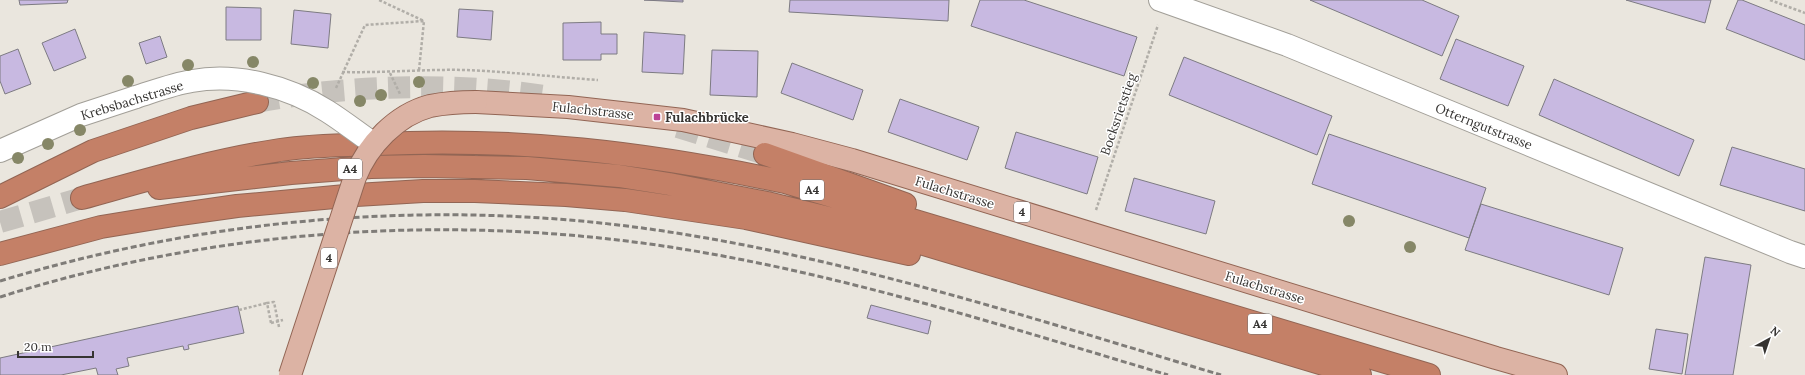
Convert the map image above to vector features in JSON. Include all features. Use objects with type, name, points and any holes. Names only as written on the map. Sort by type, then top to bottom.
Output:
[{"type":"highway","points":[[0,197],[93,152],[191,118],[257,102]]},
{"type":"highway","name":"A4","points":[[1360,375],[877,230],[721,193],[612,176],[527,168],[424,166],[371,167],[290,173],[82,198],[234,158],[289,149],[429,141],[563,147],[686,163],[785,182],[1429,375]]},
{"type":"highway","points":[[765,154],[860,187],[1090,273]]},
{"type":"highway","points":[[0,254],[101,227],[237,206],[423,191],[475,191],[566,195],[625,200],[693,209],[746,218],[1067,287]]},
{"type":"main road","name":"Fulachstrasse","points":[[374,144],[392,126],[409,115],[430,107],[455,102],[568,107],[683,120],[792,144],[852,160],[1496,358],[1556,375]]},
{"type":"main road","name":"4","points":[[290,375],[355,177],[360,165],[374,144]]},
{"type":"street","name":"Otterngutstrasse","points":[[1163,1],[1287,44],[1805,257]]},
{"type":"street","name":"Krebsbachstrasse","points":[[0,151],[81,115],[136,97],[193,81],[235,79],[290,92],[326,110],[374,144]]},
{"type":"path","points":[[379,0],[424,21]]},
{"type":"path","points":[[1770,0],[1805,13]]},
{"type":"path","name":"Bocksrietstieg","points":[[1088,233],[1163,1]]},
{"type":"path","points":[[419,70],[424,21]]},
{"type":"path","points":[[326,110],[342,72],[365,25],[424,21]]},
{"type":"path","points":[[342,72],[390,73],[419,70],[468,70],[569,80],[598,80]]},
{"type":"path","points":[[468,70],[472,75]]},
{"type":"path","points":[[239,310],[274,302],[279,327]]},
{"type":"path","points":[[267,304],[271,323],[284,320]]},
{"type":"building","points":[[19,0],[68,0],[67,3],[20,5]]},
{"type":"building","points":[[644,0],[683,0],[683,2]]},
{"type":"building","points":[[790,0],[949,0],[948,21],[789,12]]},
{"type":"building","points":[[980,0],[1024,0],[1137,37],[1124,76],[971,26]]},
{"type":"building","points":[[1310,0],[1422,0],[1459,16],[1442,56]]},
{"type":"building","points":[[1626,0],[1711,0],[1705,23]]},
{"type":"building","points":[[1738,0],[1742,0],[1805,25],[1805,60],[1726,29]]},
{"type":"building","points":[[226,7],[261,8],[261,40],[226,40]]},
{"type":"building","points":[[459,9],[493,11],[491,40],[457,37]]},
{"type":"building","points":[[294,10],[331,14],[328,48],[291,44]]},
{"type":"building","points":[[601,22],[601,34],[617,34],[617,54],[601,54],[601,60],[563,60],[563,23]]},
{"type":"building","points":[[75,29],[86,58],[54,71],[42,43]]},
{"type":"building","points":[[644,32],[685,35],[683,74],[642,72]]},
{"type":"building","points":[[160,36],[167,57],[146,64],[139,43]]},
{"type":"building","points":[[1456,39],[1524,66],[1508,106],[1440,79]]},
{"type":"building","points":[[18,49],[31,84],[5,94],[0,81],[0,56]]},
{"type":"building","points":[[712,50],[758,51],[757,97],[710,95]]},
{"type":"building","points":[[1184,57],[1332,116],[1317,155],[1169,95]]},
{"type":"building","points":[[792,63],[863,90],[853,120],[781,93]]},
{"type":"building","points":[[1554,79],[1694,140],[1679,176],[1539,115]]},
{"type":"building","points":[[900,99],[979,127],[967,160],[888,132]]},
{"type":"building","points":[[1016,132],[1098,157],[1087,194],[1005,168]]},
{"type":"building","points":[[1329,134],[1486,188],[1469,238],[1312,184]]},
{"type":"building","points":[[1732,147],[1805,169],[1805,211],[1720,185]]},
{"type":"building","points":[[1134,178],[1215,201],[1206,234],[1125,211]]},
{"type":"building","points":[[1481,204],[1623,248],[1609,295],[1465,250]]},
{"type":"building","points":[[1705,257],[1751,265],[1733,375],[1685,375]]},
{"type":"building","points":[[871,305],[931,321],[928,334],[867,318]]},
{"type":"building","points":[[238,306],[244,333],[188,345],[189,349],[184,350],[183,346],[127,358],[129,366],[116,369],[118,375],[98,375],[96,368],[61,375],[0,375],[0,358]]},
{"type":"building","points":[[1656,329],[1688,334],[1682,374],[1649,369]]},
{"type":"tunnel","points":[[257,102],[327,92],[401,87],[474,89],[545,96]]},
{"type":"tunnel","points":[[678,127],[765,154]]},
{"type":"tunnel","points":[[0,222],[82,198]]},
{"type":"railway","points":[[0,281],[82,259],[166,241],[250,227],[335,219],[420,215],[506,216],[591,222],[676,233],[745,245],[882,276],[1018,314],[1221,375]]},
{"type":"railway","points":[[0,297],[81,274],[164,256],[248,242],[332,234],[417,230],[501,231],[586,237],[670,247],[796,271],[921,302],[1168,375]]},
{"type":"place","name":"Fulachbrücke","points":[[657,117]]}]
